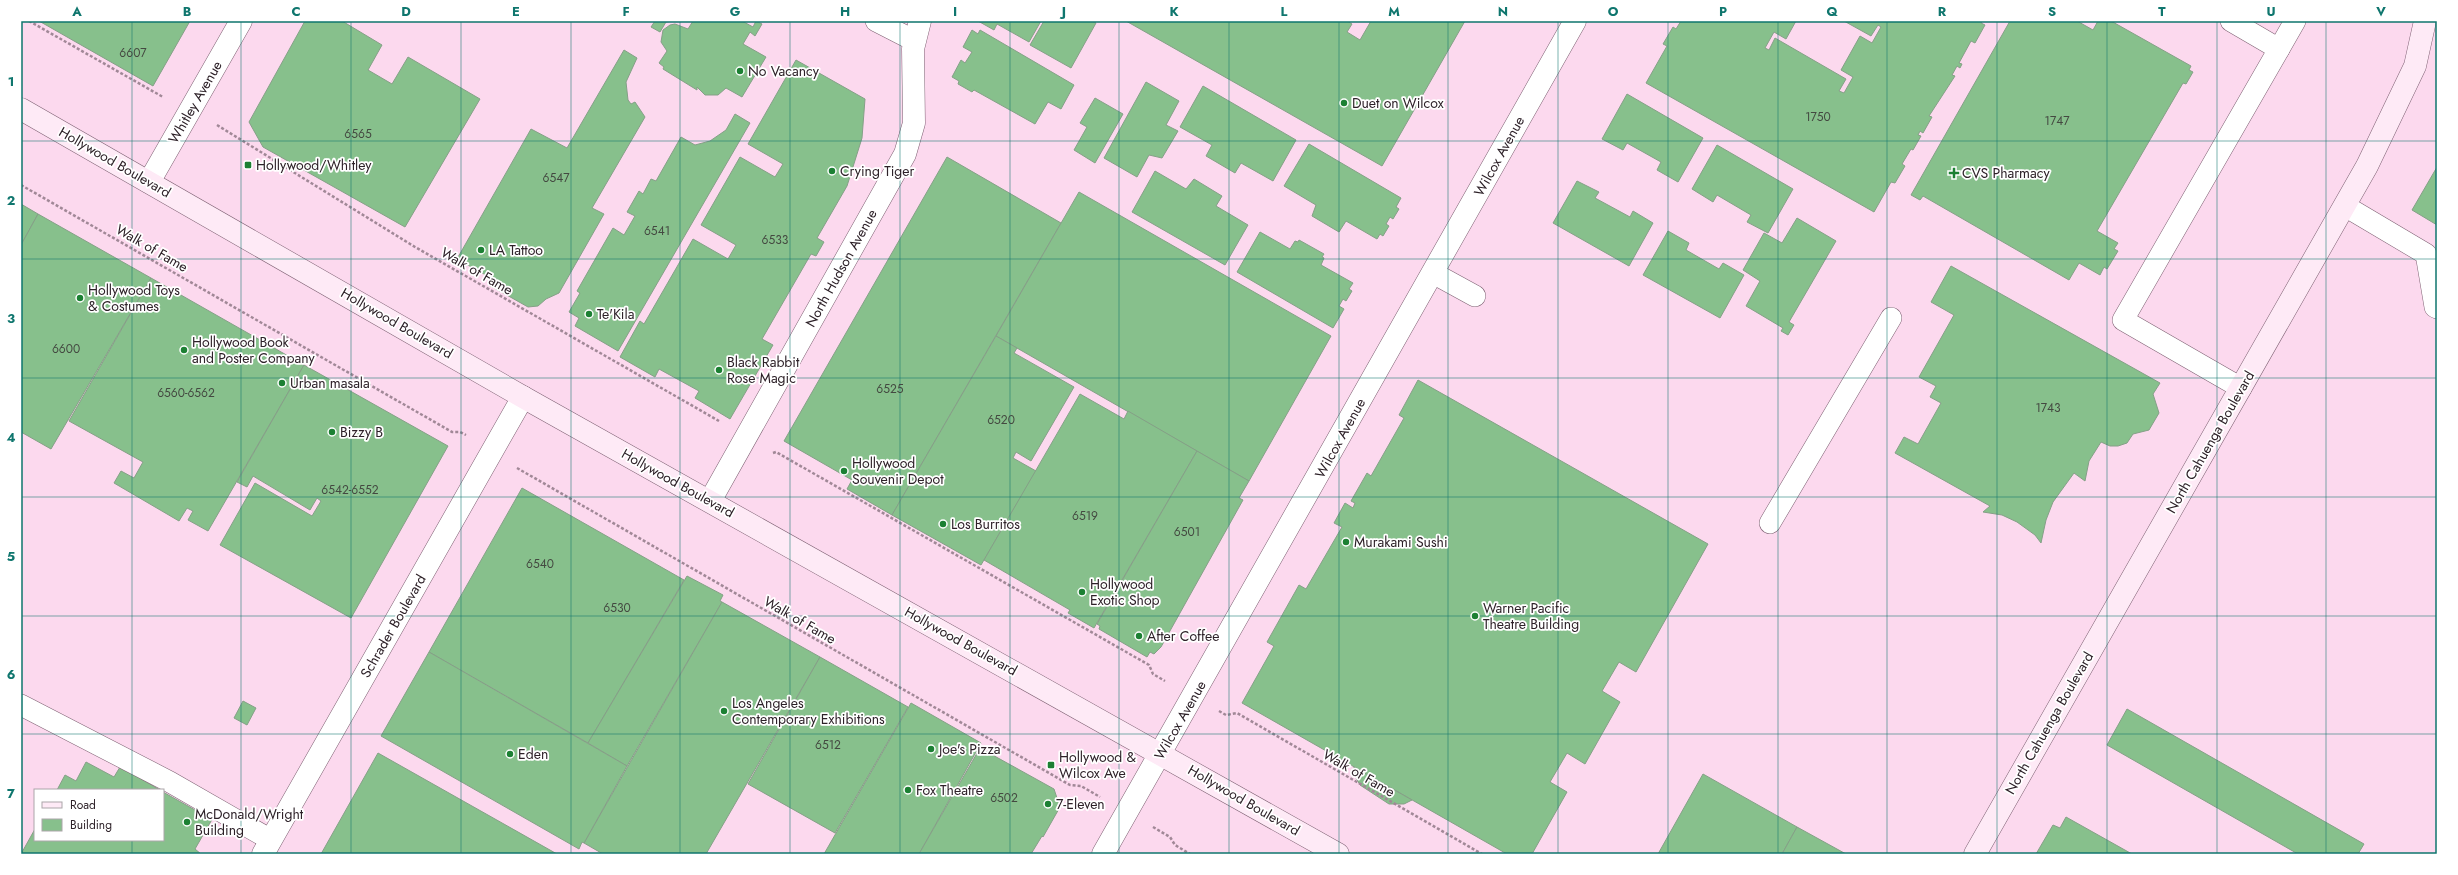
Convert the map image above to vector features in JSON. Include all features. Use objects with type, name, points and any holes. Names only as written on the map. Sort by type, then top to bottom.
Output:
[{"type":"main road","name":"North Cahuenga Boulevard","points":[[1974,854],[2367,166],[2414,66],[2425,21]]},
{"type":"main road","name":"Hollywood Boulevard","points":[[21,109],[523,397],[1161,753],[1338,854]]},
{"type":"street","name":"Whitley Avenue","points":[[149,182],[242,21]]},
{"type":"street","name":"Wilcox Avenue","points":[[1103,854],[1575,21]]},
{"type":"street","name":"North Hudson Avenue","points":[[710,501],[905,154],[914,123],[913,50],[917,31]]},
{"type":"street","name":"Schrader Boulevard","points":[[267,847],[523,397]]},
{"type":"lane","points":[[876,21],[917,31]]},
{"type":"lane","points":[[2231,21],[2278,49]]},
{"type":"lane","points":[[2241,388],[2123,320],[2295,21]]},
{"type":"lane","points":[[2345,206],[2426,254],[2435,307],[2437,308]]},
{"type":"lane","points":[[1433,273],[1475,296]]},
{"type":"lane","points":[[1770,523],[1891,318]]},
{"type":"lane","points":[[21,705],[170,782],[267,847]]},
{"type":"path","points":[[29,21],[159,95]]},
{"type":"path","name":"Walk of Fame","points":[[223,129],[415,247],[725,424]]},
{"type":"path","name":"Walk of Fame","points":[[21,185],[452,432],[460,432]]},
{"type":"path","points":[[776,452],[1149,665],[1153,674]]},
{"type":"path","name":"Walk of Fame","points":[[512,462],[522,473],[1070,785],[1082,786]]},
{"type":"path","name":"Walk of Fame","points":[[1226,715],[1237,713],[1482,854]]},
{"type":"path","points":[[1170,837],[1175,845],[1190,854]]},
{"type":"building","points":[[39,21],[190,21],[153,86]]},
{"type":"building","points":[[305,21],[342,21],[382,45],[368,70],[392,84],[408,57],[480,99],[405,227],[263,147],[249,122]]},
{"type":"building","points":[[655,21],[673,21],[666,22],[660,32],[651,27]]},
{"type":"building","points":[[693,21],[742,21],[753,27],[756,21],[762,24],[755,36],[750,32],[743,44],[766,57],[742,97],[726,88],[718,95],[705,95],[697,87],[697,90],[663,69],[664,67],[659,63],[667,51],[661,42],[663,30],[670,25],[675,24],[688,29]]},
{"type":"building","points":[[978,21],[1041,21],[1029,42],[997,24],[994,30]]},
{"type":"building","points":[[1044,21],[1092,21],[1096,23],[1071,68],[1030,45]]},
{"type":"building","name":"Duet on Wilcox","points":[[1126,21],[1347,21],[1352,24],[1347,32],[1360,40],[1371,21],[1465,21],[1382,166]]},
{"type":"building","points":[[1681,21],[1796,21],[1786,39],[1774,32],[1765,48],[1769,50],[1775,38],[1846,79],[1839,91],[1844,93],[1853,77],[1841,70],[1860,36],[1872,43],[1881,27],[1878,25],[1871,36],[1844,21],[1982,21],[1981,23],[1985,25],[1975,43],[1971,41],[1959,63],[1962,64],[1960,68],[1957,66],[1952,75],[1955,76],[1929,116],[1932,117],[1923,133],[1920,131],[1918,135],[1921,136],[1913,150],[1911,149],[1902,164],[1905,166],[1895,183],[1891,182],[1874,212],[1646,83],[1667,46],[1663,44],[1673,27],[1676,29]]},
{"type":"building","name":"CVS Pharmacy","points":[[2010,21],[2077,21],[2093,30],[2098,21],[2111,21],[2191,66],[2189,70],[2193,72],[2186,84],[2183,83],[2097,231],[2118,243],[2114,249],[2118,251],[2107,269],[2104,267],[2100,275],[2079,263],[2069,280],[1923,196],[1920,200],[1911,195]]},
{"type":"building","points":[[972,30],[978,34],[980,30],[1074,85],[1061,109],[1048,102],[1035,124],[974,90],[972,92],[958,84],[959,81],[952,77],[961,60],[965,63],[972,52],[963,47]]},
{"type":"building","points":[[624,50],[637,58],[626,82],[628,100],[631,104],[635,102],[645,117],[592,208],[604,214],[559,293],[546,299],[538,306],[528,307],[489,285],[493,279],[457,259],[531,129],[567,148]]},
{"type":"building","points":[[796,60],[865,99],[862,138],[847,186],[817,238],[824,242],[816,256],[811,254],[762,339],[773,345],[730,419],[695,398],[699,391],[659,369],[655,377],[620,357],[640,321],[644,324],[693,239],[728,259],[736,245],[701,225],[740,157],[775,177],[783,164],[748,144]]},
{"type":"building","points":[[1146,82],[1179,101],[1166,125],[1178,131],[1162,158],[1149,155],[1137,177],[1104,158]]},
{"type":"building","points":[[1203,86],[1296,140],[1273,181],[1241,163],[1235,173],[1206,156],[1212,145],[1180,127]]},
{"type":"building","points":[[1627,94],[1703,138],[1678,182],[1657,170],[1661,162],[1627,143],[1623,150],[1602,139]]},
{"type":"building","points":[[1095,98],[1123,114],[1095,163],[1074,150],[1087,127],[1080,123]]},
{"type":"building","points":[[735,114],[750,123],[618,351],[575,326],[579,318],[569,312],[580,293],[577,291],[613,228],[624,235],[635,216],[627,212],[639,191],[643,194],[651,179],[656,181],[681,137],[695,145],[710,141],[726,130]]},
{"type":"building","points":[[1309,144],[1401,198],[1396,207],[1399,209],[1393,219],[1390,217],[1386,224],[1389,226],[1383,236],[1380,234],[1377,239],[1346,221],[1339,232],[1312,216],[1316,205],[1284,186]]},
{"type":"building","points":[[1717,145],[1793,189],[1768,233],[1747,222],[1751,215],[1717,195],[1713,202],[1692,189]]},
{"type":"building","points":[[947,157],[1061,223],[892,515],[847,489],[852,480],[784,441]]},
{"type":"building","points":[[2437,167],[2437,225],[2412,210]]},
{"type":"building","points":[[1155,171],[1186,189],[1194,179],[1222,196],[1216,206],[1248,225],[1225,265],[1132,212]]},
{"type":"building","points":[[1577,181],[1599,192],[1595,198],[1630,217],[1633,211],[1653,223],[1629,266],[1553,223]]},
{"type":"building","points":[[1079,192],[1331,336],[1249,481],[996,336]]},
{"type":"building","points":[[21,204],[38,214],[21,245]]},
{"type":"building","points":[[38,214],[151,278],[51,449],[21,432],[21,245]]},
{"type":"building","points":[[1797,218],[1836,241],[1789,322],[1794,325],[1788,335],[1781,331],[1783,328],[1746,306],[1760,281],[1743,270],[1764,233],[1782,243]]},
{"type":"building","points":[[1668,231],[1689,243],[1686,250],[1719,269],[1723,263],[1744,275],[1720,318],[1643,275]]},
{"type":"building","points":[[1260,232],[1290,249],[1295,241],[1298,242],[1299,240],[1324,254],[1321,265],[1353,283],[1349,289],[1352,291],[1346,301],[1343,299],[1339,306],[1344,309],[1333,328],[1237,272]]},
{"type":"building","points":[[1951,266],[2160,383],[2153,394],[2159,413],[2149,430],[2133,434],[2127,443],[2118,446],[2110,446],[2101,442],[2089,461],[2085,481],[2074,473],[2053,502],[2046,520],[2041,543],[2035,535],[2017,522],[2002,515],[1983,512],[1990,506],[1895,453],[1904,437],[1918,444],[1941,403],[1930,397],[1936,386],[1919,377],[1954,315],[1931,302]]},
{"type":"building","points":[[151,278],[304,365],[208,531],[188,520],[193,511],[187,508],[179,521],[114,483],[121,471],[134,478],[143,462],[69,421]]},
{"type":"building","points":[[996,336],[1017,348],[1014,353],[1074,387],[1031,461],[1016,452],[1013,458],[1036,471],[981,565],[892,515]]},
{"type":"building","points":[[304,365],[448,446],[351,618],[220,545],[255,483],[312,516],[321,501],[317,498],[310,510],[253,476],[247,487],[237,482]]},
{"type":"building","name":"Warner Pacific Theatre Building","points":[[1418,380],[1708,544],[1636,672],[1619,662],[1602,691],[1620,702],[1585,764],[1567,753],[1550,782],[1567,792],[1532,854],[1507,854],[1242,703],[1274,646],[1267,642],[1299,585],[1306,589],[1342,527],[1334,523],[1345,503],[1353,508],[1355,503],[1351,501],[1367,473],[1371,476],[1404,418],[1399,415]]},
{"type":"building","points":[[1080,394],[1124,419],[1128,411],[1197,451],[1094,628],[1068,613],[1070,610],[984,560]]},
{"type":"building","points":[[1197,451],[1249,481],[1239,498],[1243,500],[1161,647],[1154,654],[1150,652],[1147,657],[1099,629],[1100,626],[1097,624]]},
{"type":"building","points":[[522,488],[684,580],[588,743],[429,652]]},
{"type":"building","points":[[687,576],[723,595],[720,601],[722,602],[627,766],[588,743]]},
{"type":"building","name":"Los Angeles Contemporary Exhibitions","points":[[722,602],[820,657],[706,854],[603,854],[584,843]]},
{"type":"building","name":"Eden","points":[[429,652],[627,766],[584,843],[582,842],[579,849],[381,736]]},
{"type":"building","points":[[820,657],[908,707],[835,833],[748,784]]},
{"type":"building","points":[[243,701],[256,708],[247,725],[234,718]]},
{"type":"building","name":"Fox Theatre","points":[[911,703],[981,743],[919,854],[824,854]]},
{"type":"building","points":[[2127,709],[2364,844],[2358,854],[2298,854],[2107,745]]},
{"type":"building","points":[[980,748],[1054,789],[1060,807],[1043,837],[1042,836],[1031,854],[919,854]]},
{"type":"building","points":[[378,753],[557,854],[321,854]]},
{"type":"building","name":"McDonald/Wright Building","points":[[86,762],[114,777],[120,767],[143,776],[141,779],[158,789],[58,789],[65,775],[76,781]]},
{"type":"building","points":[[1354,767],[1412,800],[1404,804],[1389,804],[1360,785],[1355,776]]},
{"type":"building","points":[[1703,774],[1797,827],[1782,854],[1658,854]]},
{"type":"building","name":"McDonald/Wright Building","points":[[164,793],[195,810],[197,807],[214,816],[195,849],[201,854],[21,854],[34,831],[34,841],[164,841]]},
{"type":"building","points":[[2066,817],[2132,854],[2036,854],[2053,825],[2060,828]]},
{"type":"building","points":[[1797,827],[1846,854],[1782,854]]},
{"type":"place","name":"No Vacancy","points":[[740,71]]},
{"type":"place","name":"Duet on Wilcox","points":[[1344,103]]},
{"type":"place","name":"Hollywood/Whitley","points":[[248,165]]},
{"type":"place","name":"Crying Tiger","points":[[832,171]]},
{"type":"place","name":"CVS Pharmacy","points":[[1954,173]]},
{"type":"place","name":"LA Tattoo","points":[[481,250]]},
{"type":"place","name":"Hollywood Toys & Costumes","points":[[80,298]]},
{"type":"place","name":"Te'Kila","points":[[589,314]]},
{"type":"place","name":"Hollywood Book and Poster Company","points":[[184,350]]},
{"type":"place","name":"Black Rabbit Rose Magic","points":[[719,370]]},
{"type":"place","name":"Urban masala","points":[[282,383]]},
{"type":"place","name":"Bizzy B","points":[[332,432]]},
{"type":"place","name":"Hollywood Souvenir Depot","points":[[844,471]]},
{"type":"place","name":"Los Burritos","points":[[943,524]]},
{"type":"place","name":"Murakami Sushi","points":[[1346,542]]},
{"type":"place","name":"Hollywood Exotic Shop","points":[[1082,592]]},
{"type":"place","name":"Warner Pacific Theatre Building","points":[[1475,616]]},
{"type":"place","name":"After Coffee","points":[[1139,636]]},
{"type":"place","name":"Los Angeles Contemporary Exhibitions","points":[[724,711]]},
{"type":"place","name":"Joe's Pizza","points":[[931,749]]},
{"type":"place","name":"Eden","points":[[510,754]]},
{"type":"place","name":"Hollywood & Wilcox Ave","points":[[1051,765]]},
{"type":"place","name":"Fox Theatre","points":[[908,790]]},
{"type":"place","name":"7-Eleven","points":[[1048,804]]},
{"type":"place","name":"McDonald/Wright Building","points":[[187,822]]}]
